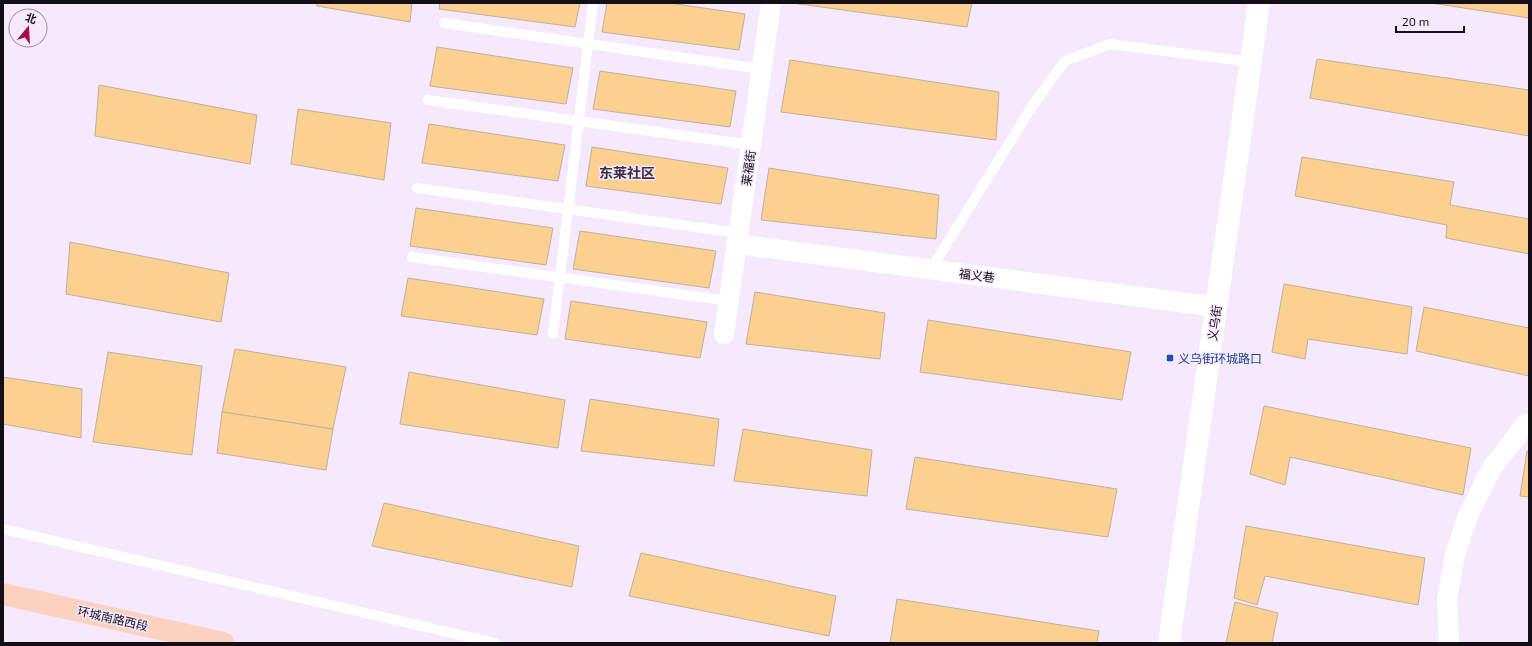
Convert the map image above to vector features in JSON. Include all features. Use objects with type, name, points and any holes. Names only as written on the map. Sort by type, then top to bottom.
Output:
[{"type":"main road","name":"环城南路西段","points":[[3,594],[223,643]]},
{"type":"street","name":"莱福街","points":[[724,334],[771,3]]},
{"type":"street","name":"义乌街","points":[[1169,643],[1259,3]]},
{"type":"street","name":"福义巷","points":[[738,238],[932,269],[1217,306]]},
{"type":"street","points":[[1449,643],[1447,599],[1455,555],[1467,518],[1491,469],[1526,424],[1529,424]]},
{"type":"lane","points":[[553,334],[593,3]]},
{"type":"lane","points":[[444,23],[761,69]]},
{"type":"lane","points":[[932,269],[1033,105],[1065,62],[1110,44],[1251,62]]},
{"type":"lane","points":[[428,100],[751,145]]},
{"type":"lane","points":[[417,188],[568,209],[738,238]]},
{"type":"lane","points":[[412,257],[729,301]]},
{"type":"lane","points":[[3,529],[495,643]]},
{"type":"building","points":[[317,3],[412,3],[410,22],[317,6]]},
{"type":"building","points":[[440,3],[580,3],[575,27],[439,9]]},
{"type":"building","points":[[607,3],[669,3],[745,14],[739,50],[602,32]]},
{"type":"building","points":[[792,3],[972,3],[967,27]]},
{"type":"building","points":[[1431,3],[1529,3],[1529,18]]},
{"type":"building","points":[[437,47],[573,68],[566,104],[430,86]]},
{"type":"building","points":[[1317,59],[1529,90],[1529,136],[1310,98]]},
{"type":"building","points":[[790,60],[999,92],[996,140],[781,112]]},
{"type":"building","points":[[600,71],[736,91],[730,127],[593,109]]},
{"type":"building","points":[[99,85],[257,115],[250,164],[95,136]]},
{"type":"building","points":[[298,109],[391,123],[384,180],[291,164]]},
{"type":"building","points":[[429,124],[565,145],[558,181],[422,163]]},
{"type":"building","points":[[592,147],[728,168],[721,204],[586,186]]},
{"type":"building","points":[[1302,157],[1454,182],[1450,205],[1529,219],[1529,254],[1446,238],[1447,225],[1295,196]]},
{"type":"building","points":[[769,168],[939,195],[936,239],[761,220]]},
{"type":"building","points":[[416,208],[553,228],[546,265],[410,246]]},
{"type":"building","points":[[580,231],[716,251],[709,288],[573,269]]},
{"type":"building","points":[[70,242],[229,273],[221,322],[66,294]]},
{"type":"building","points":[[408,278],[544,299],[537,335],[401,316]]},
{"type":"building","points":[[1284,284],[1412,307],[1407,354],[1308,339],[1305,359],[1272,352]]},
{"type":"building","points":[[755,292],[885,313],[880,359],[746,344]]},
{"type":"building","points":[[571,301],[707,322],[700,358],[565,339]]},
{"type":"building","points":[[1424,307],[1529,328],[1529,376],[1416,351]]},
{"type":"building","points":[[928,320],[1131,352],[1122,400],[920,372]]},
{"type":"building","points":[[235,349],[346,367],[333,429],[222,412]]},
{"type":"building","points":[[108,352],[202,366],[192,455],[93,442]]},
{"type":"building","points":[[409,372],[565,400],[558,448],[400,424]]},
{"type":"building","points":[[3,377],[82,389],[81,438],[3,424]]},
{"type":"building","points":[[590,399],[719,419],[714,466],[581,451]]},
{"type":"building","points":[[1264,406],[1471,448],[1463,495],[1290,457],[1285,485],[1250,474]]},
{"type":"building","points":[[222,412],[333,429],[326,470],[217,453]]},
{"type":"building","points":[[743,429],[872,450],[867,496],[734,481]]},
{"type":"building","points":[[1527,451],[1529,452],[1529,497],[1520,496]]},
{"type":"building","points":[[915,457],[1117,489],[1108,537],[906,509]]},
{"type":"building","points":[[384,503],[579,546],[572,587],[372,546]]},
{"type":"building","points":[[1246,526],[1425,558],[1418,605],[1265,576],[1257,605],[1234,598]]},
{"type":"building","points":[[641,553],[836,596],[829,636],[629,596]]},
{"type":"building","points":[[897,599],[1099,631],[1097,643],[890,643]]},
{"type":"building","points":[[1235,602],[1278,613],[1272,643],[1226,643]]},
{"type":"place","name":"义乌街环城路口","points":[[1170,358]]},
{"type":"district","name":"东莱社区","points":[[627,172]]}]
